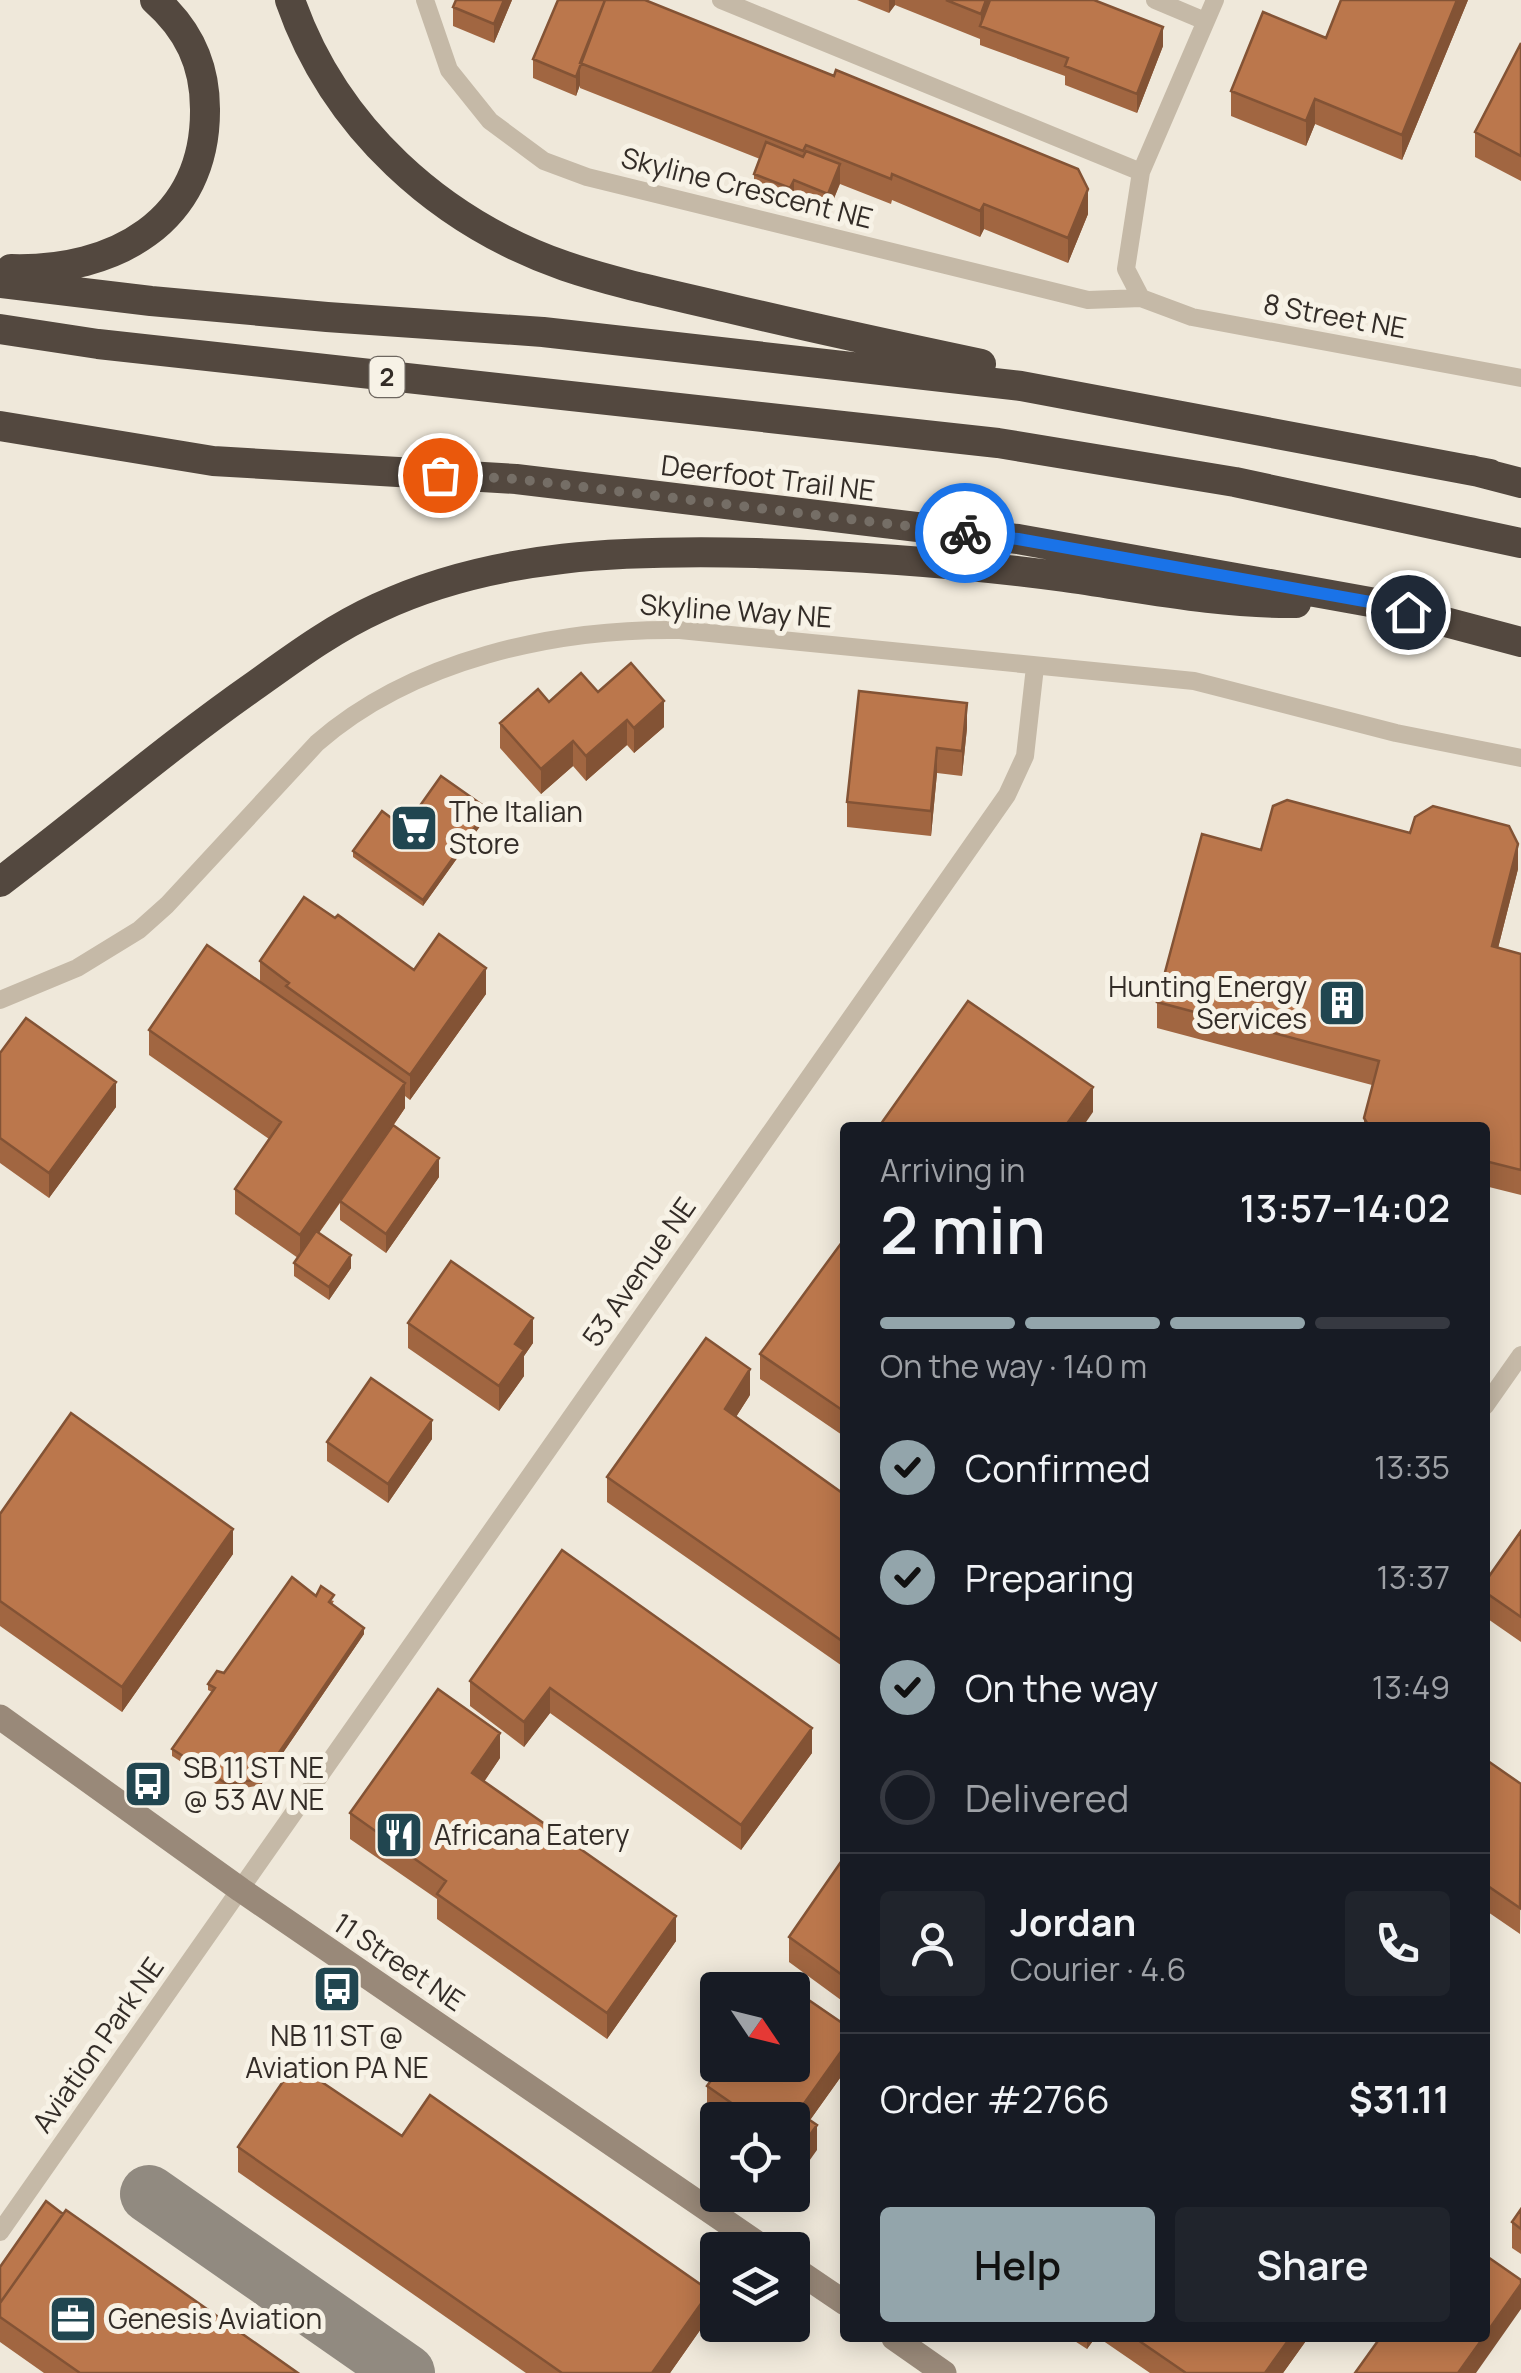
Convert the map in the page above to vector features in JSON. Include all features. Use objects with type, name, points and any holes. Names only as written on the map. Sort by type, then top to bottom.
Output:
[{"type":"highway","points":[[0,269],[37,270],[106,258],[154,227],[185,194],[196,172],[203,141],[203,81],[198,55],[182,28],[155,0]]},
{"type":"highway","points":[[290,0],[321,68],[342,104],[367,134],[434,197],[471,223],[525,250],[652,290],[840,334],[1521,482]]},
{"type":"highway","points":[[0,283],[210,307],[543,332],[1020,386],[1490,474]]},
{"type":"highway","name":"2","points":[[0,329],[155,351],[998,443],[1235,482],[1521,543]]},
{"type":"highway","name":"Deerfoot Trail NE","points":[[0,426],[213,461],[516,479],[1018,539],[1370,602],[1521,642]]},
{"type":"highway","points":[[0,882],[210,716],[320,639],[379,607],[424,589],[507,568],[600,554],[675,551],[844,555],[1062,577],[1246,604],[1370,602]]},
{"type":"highway","points":[[0,874],[28,861]]},
{"type":"street","name":"Skyline Crescent NE","points":[[425,0],[449,70],[490,122],[544,161],[588,178],[1088,300],[1142,298]]},
{"type":"street","points":[[721,0],[1141,172]]},
{"type":"street","points":[[1156,0],[1205,22]]},
{"type":"street","points":[[1142,298],[1126,269],[1141,172],[1214,0]]},
{"type":"street","name":"8 Street NE","points":[[1142,298],[1192,317],[1521,378]]},
{"type":"street","name":"Skyline Way NE","points":[[0,1000],[77,968],[139,930],[167,905],[304,756],[344,720],[403,685],[450,667],[500,652],[580,637],[649,629],[1194,681],[1396,733],[1521,758]]},
{"type":"street","name":"53 Avenue NE","points":[[241,1890],[1007,795],[1025,756],[1035,667]]},
{"type":"street","points":[[1490,1399],[1521,1354]]},
{"type":"street","name":"11 Street NE","points":[[0,1718],[241,1890],[741,2232]]},
{"type":"street","name":"Aviation Park NE","points":[[0,2232],[241,1890]]},
{"type":"street","points":[[810,2279],[840,2300]]},
{"type":"street","points":[[900,2342],[944,2373]]},
{"type":"building","points":[[456,0],[504,0],[494,24],[453,7]]},
{"type":"building","points":[[558,0],[605,0],[576,77],[533,59]]},
{"type":"building","points":[[605,0],[645,0],[834,76],[836,70],[1078,169],[1088,189],[1068,238],[984,204],[980,211],[892,174],[891,179],[806,145],[803,151],[580,63]]},
{"type":"building","points":[[946,0],[986,0],[981,14]]},
{"type":"building","points":[[990,0],[1094,0],[1163,27],[1137,94],[1065,66],[1068,58],[980,26]]},
{"type":"building","points":[[1341,0],[1457,0],[1402,135],[1315,99],[1306,121],[1231,91],[1263,12],[1326,38]]},
{"type":"building","points":[[1521,43],[1521,156],[1475,132]]},
{"type":"building","points":[[766,142],[803,157],[806,151],[840,164],[828,194],[794,180],[790,188],[754,174]]},
{"type":"building","points":[[631,663],[664,701],[634,728],[627,720],[586,756],[573,741],[541,769],[500,723],[538,689],[549,702],[581,673],[598,692]]},
{"type":"building","points":[[859,691],[967,703],[962,751],[937,748],[931,811],[847,802]]},
{"type":"building","points":[[441,776],[488,809],[423,900],[353,851],[382,811],[398,823],[405,812],[412,817]]},
{"type":"building","name":"Hunting Energy Services","points":[[1287,800],[1410,833],[1415,817],[1433,806],[1509,826],[1518,844],[1492,946],[1521,954],[1521,1170],[1490,1162],[1490,1122],[1366,1122],[1364,1118],[1379,1061],[1157,1002],[1202,834],[1261,850],[1273,806]]},
{"type":"building","points":[[304,897],[335,918],[338,915],[414,970],[439,934],[486,968],[410,1075],[286,986],[289,983],[260,961]]},
{"type":"building","points":[[207,945],[405,1083],[300,1235],[235,1189],[281,1122],[149,1030]]},
{"type":"building","points":[[968,1001],[1093,1087],[1068,1122],[882,1122]]},
{"type":"building","points":[[26,1018],[116,1082],[49,1173],[0,1138],[0,1053]]},
{"type":"building","points":[[393,1125],[439,1158],[386,1234],[340,1201]]},
{"type":"building","points":[[316,1231],[351,1255],[329,1287],[294,1263]]},
{"type":"building","points":[[840,1245],[840,1409],[760,1354]]},
{"type":"building","points":[[451,1261],[533,1318],[515,1344],[524,1350],[499,1386],[408,1323]]},
{"type":"building","points":[[706,1338],[750,1369],[725,1409],[840,1491],[840,1640],[607,1477]]},
{"type":"building","points":[[371,1378],[432,1420],[388,1484],[327,1442]]},
{"type":"building","points":[[71,1413],[233,1529],[122,1687],[0,1601],[0,1514]]},
{"type":"building","points":[[1521,1531],[1521,1617],[1490,1595],[1490,1575]]},
{"type":"building","points":[[562,1550],[812,1728],[741,1825],[550,1688],[524,1722],[470,1681]]},
{"type":"building","points":[[292,1577],[316,1596],[321,1586],[334,1595],[329,1602],[364,1628],[261,1779],[227,1784],[172,1749],[215,1688],[208,1684],[217,1671],[224,1673]]},
{"type":"building","points":[[438,1689],[500,1733],[472,1773],[676,1916],[607,2013],[437,1894],[446,1881],[350,1813]]},
{"type":"building","points":[[1490,1762],[1521,1784],[1520,1908],[1490,1887]]},
{"type":"building","points":[[840,1863],[840,1973],[789,1937]]},
{"type":"building","points":[[810,2001],[840,2022],[840,2053],[805,2102],[730,2102],[707,2086],[710,2082],[810,2082]]},
{"type":"building","points":[[295,2064],[402,2136],[430,2095],[700,2284],[700,2305],[652,2373],[562,2373],[238,2147]]},
{"type":"building","points":[[46,2201],[63,2214],[0,2303],[0,2267]]},
{"type":"building","points":[[1521,2209],[1521,2229],[1512,2222]]},
{"type":"building","points":[[66,2210],[298,2373],[80,2373],[0,2317],[0,2303]]},
{"type":"building","points":[[1490,2258],[1521,2280],[1490,2328]]},
{"type":"building","points":[[1141,2342],[1287,2342],[1265,2373],[1186,2373]]},
{"type":"building","points":[[1377,2342],[1480,2342],[1458,2373],[1355,2373]]},
{"type":"taxiway","points":[[149,2194],[406,2373]]},
{"type":"way so far","points":[[440,475],[516,479],[965,533]]},
{"type":"place","name":"The Italian Store","points":[[414,828]]},
{"type":"place","name":"Hunting Energy Services","points":[[1342,1003]]},
{"type":"place","name":"SB 11 ST NE @ 53 AV NE","points":[[148,1784]]},
{"type":"place","name":"Africana Eatery","points":[[399,1835]]},
{"type":"place","name":"NB 11 ST @ Aviation PA NE","points":[[337,1989]]},
{"type":"place","name":"Genesis Aviation","points":[[73,2319]]},
{"type":"route","points":[[965,533],[1018,539],[1408,612]]}]
